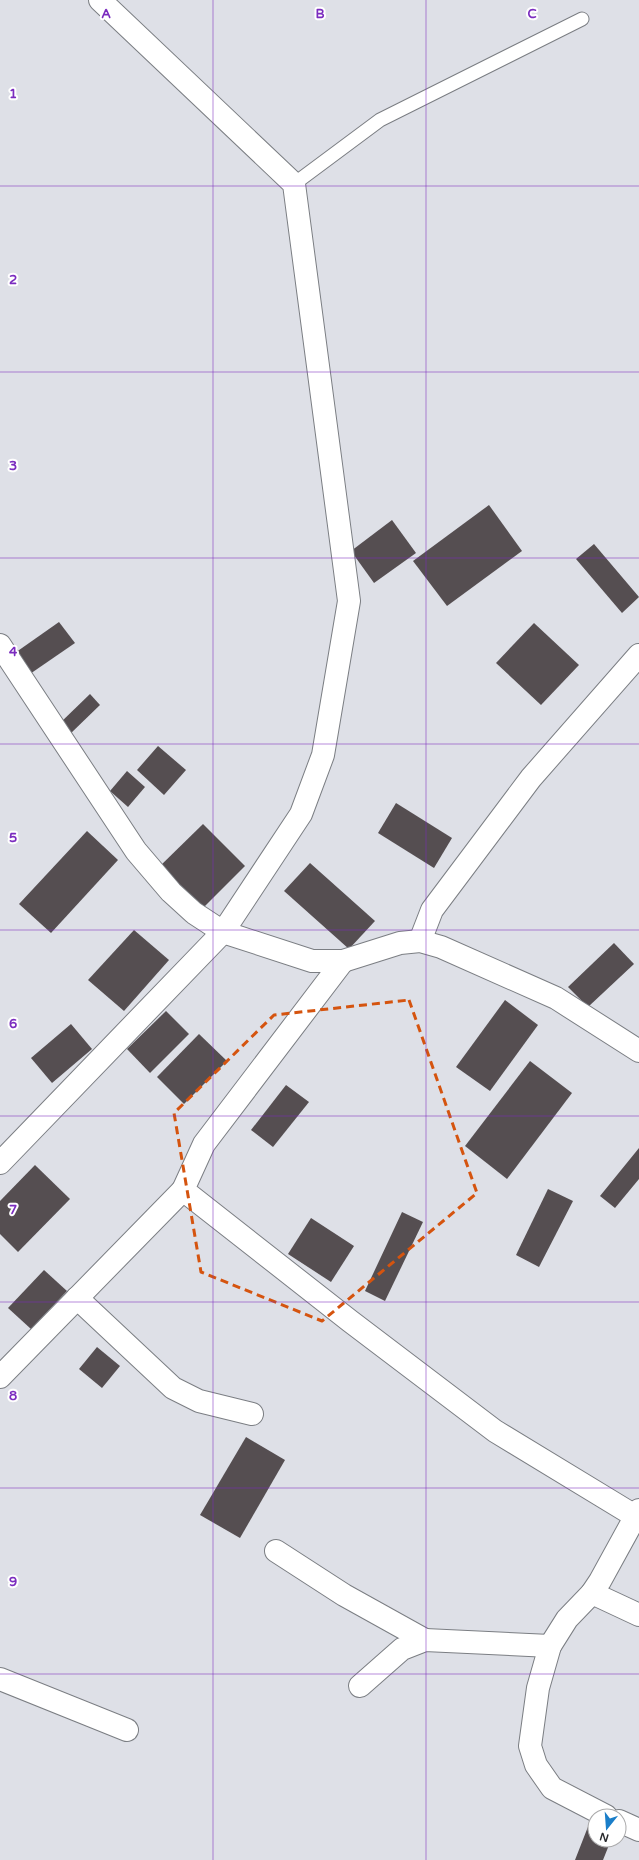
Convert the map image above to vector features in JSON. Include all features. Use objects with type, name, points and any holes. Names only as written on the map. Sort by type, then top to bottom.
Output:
[{"type":"street","points":[[0,1163],[223,932],[301,814],[323,755],[349,601],[294,184],[100,0]]},
{"type":"street","points":[[0,645],[136,851],[171,892],[194,913],[223,932],[312,961],[344,961],[400,943],[420,941],[441,947],[556,998],[639,1051]]},
{"type":"street","points":[[420,941],[432,910],[531,778],[639,655]]},
{"type":"street","points":[[0,1377],[183,1190],[204,1144],[344,961]]},
{"type":"street","points":[[183,1190],[350,1321],[495,1431],[637,1513],[600,1581],[592,1593],[567,1619],[550,1646],[538,1688],[530,1746],[536,1765],[552,1788],[591,1808]]},
{"type":"street","points":[[77,1298],[173,1388],[199,1401],[252,1414]]},
{"type":"street","points":[[276,1551],[344,1596],[424,1640]]},
{"type":"street","points":[[592,1593],[639,1615]]},
{"type":"street","points":[[360,1686],[402,1649],[424,1640],[550,1646]]},
{"type":"street","points":[[0,1679],[127,1730]]},
{"type":"street","points":[[627,1825],[639,1830]]},
{"type":"lane","points":[[294,184],[380,120],[582,19]]},
{"type":"highlighted area","points":[[409,1000],[477,1193],[322,1321],[201,1272],[174,1113],[274,1015]]},
{"type":"building","points":[[489,505],[522,551],[447,606],[413,561]]},
{"type":"building","points":[[392,520],[416,553],[374,583],[351,551]]},
{"type":"building","points":[[594,544],[639,597],[622,613],[576,559]]},
{"type":"building","points":[[59,622],[75,643],[27,676],[12,655]]},
{"type":"building","points":[[534,623],[579,665],[541,705],[496,663]]},
{"type":"building","points":[[90,694],[100,705],[69,735],[59,724]]},
{"type":"building","points":[[158,746],[186,770],[164,795],[137,770]]},
{"type":"building","points":[[127,771],[145,787],[128,807],[110,791]]},
{"type":"building","points":[[396,803],[452,838],[434,868],[378,833]]},
{"type":"building","points":[[203,824],[245,866],[200,911],[157,869]]},
{"type":"building","points":[[87,831],[118,860],[51,933],[19,904]]},
{"type":"building","points":[[310,863],[375,921],[349,949],[284,891]]},
{"type":"building","points":[[134,930],[169,960],[124,1011],[88,980]]},
{"type":"building","points":[[614,943],[634,964],[588,1007],[568,987]]},
{"type":"building","points":[[505,1000],[538,1025],[490,1091],[456,1067]]},
{"type":"building","points":[[166,1011],[189,1034],[150,1073],[127,1049]]},
{"type":"building","points":[[71,1024],[92,1049],[52,1083],[31,1058]]},
{"type":"building","points":[[199,1034],[227,1061],[184,1104],[157,1077]]},
{"type":"building","points":[[530,1061],[572,1093],[507,1179],[465,1146]]},
{"type":"building","points":[[286,1085],[309,1102],[273,1147],[251,1130]]},
{"type":"building","points":[[639,1148],[639,1179],[615,1208],[600,1196]]},
{"type":"building","points":[[35,1165],[70,1199],[18,1252],[0,1234],[0,1201]]},
{"type":"building","points":[[548,1189],[573,1201],[539,1267],[516,1255]]},
{"type":"building","points":[[402,1212],[423,1222],[385,1301],[365,1291]]},
{"type":"building","points":[[311,1218],[354,1246],[331,1282],[288,1254]]},
{"type":"building","points":[[44,1270],[67,1291],[31,1329],[8,1308]]},
{"type":"building","points":[[97,1347],[120,1366],[102,1388],[79,1369]]},
{"type":"building","points":[[246,1437],[285,1460],[240,1538],[200,1515]]},
{"type":"building","points":[[587,1829],[587,1848],[608,1848],[603,1860],[575,1860]]}]
